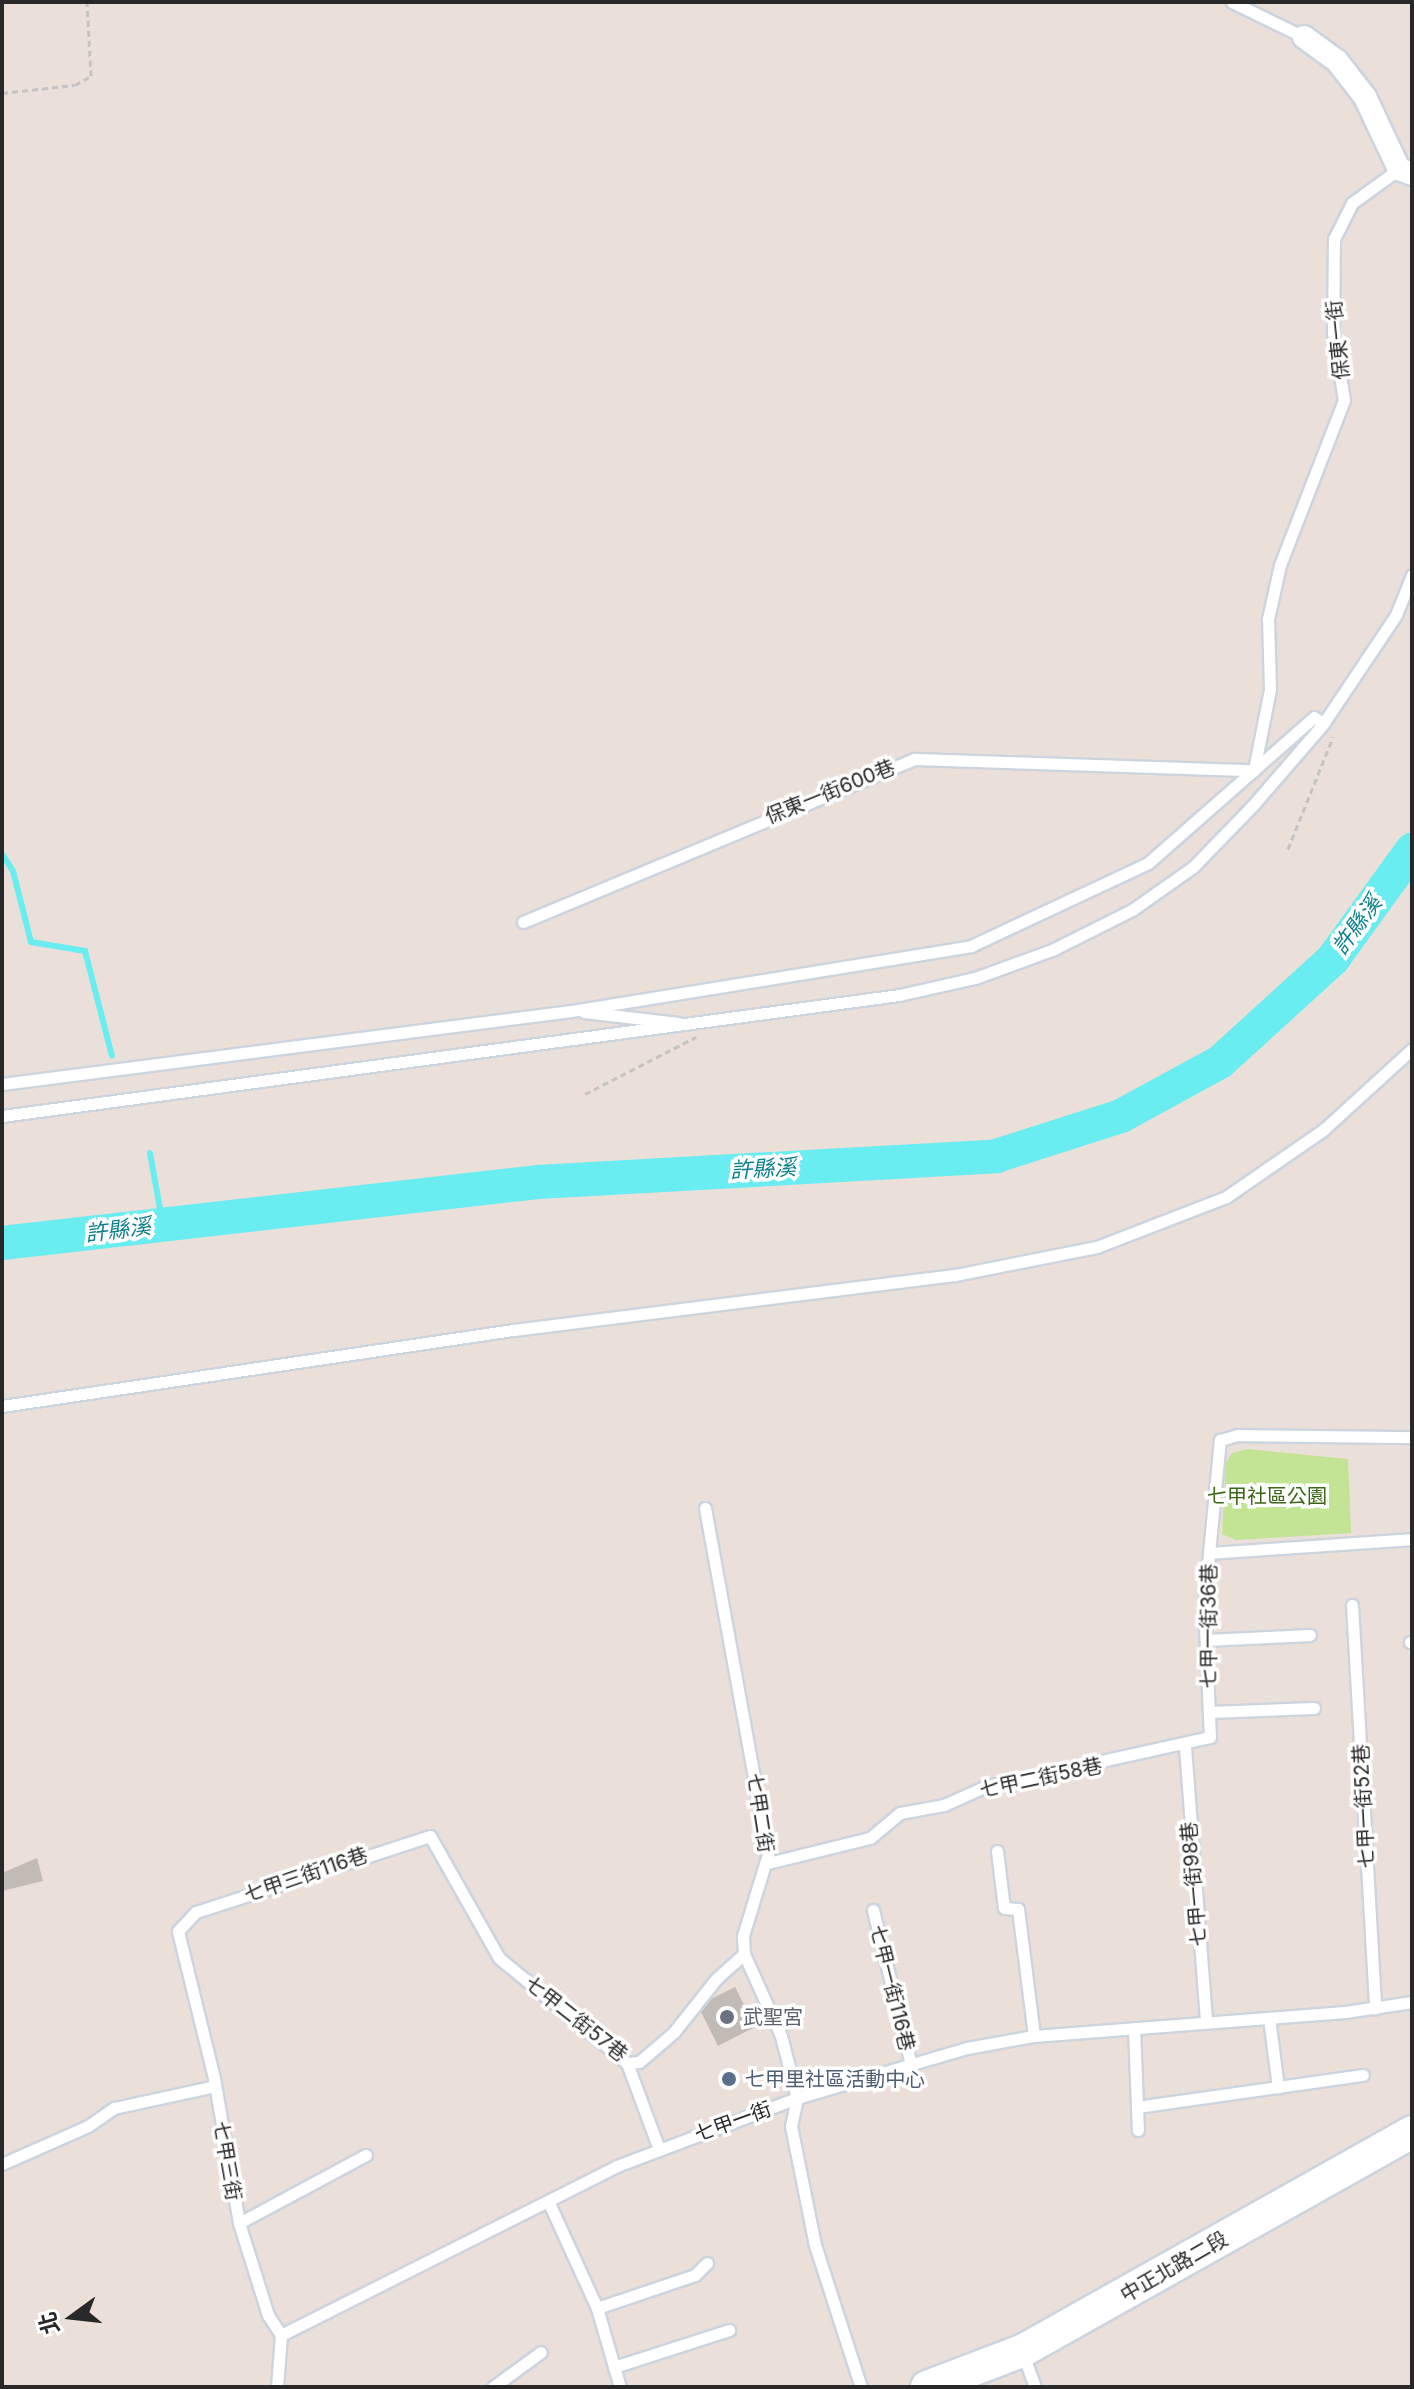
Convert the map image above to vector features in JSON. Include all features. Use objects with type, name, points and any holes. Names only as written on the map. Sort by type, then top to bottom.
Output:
[{"type":"main road","name":"中正北路二段","points":[[927,2387],[1022,2351],[1412,2132]]},
{"type":"street","name":"保東一街","points":[[1304,37],[1337,61],[1365,97],[1405,172]]},
{"type":"lane","name":"保東一街","points":[[1232,2],[1304,37]]},
{"type":"lane","name":"保東一街","points":[[1254,770],[1270,689],[1268,619],[1280,565],[1344,400],[1333,333],[1334,239],[1352,203],[1405,172]]},
{"type":"lane","points":[[2,1116],[695,1025],[899,995],[975,978],[1052,950],[1132,910],[1193,867],[1323,724],[1396,615],[1412,575]]},
{"type":"lane","points":[[2,1084],[571,1011],[971,946],[1148,863],[1314,717],[1323,724]]},
{"type":"lane","name":"保東一街600巷","points":[[523,922],[914,759],[1254,770]]},
{"type":"lane","points":[[571,1011],[695,1025]]},
{"type":"lane","points":[[2,1406],[513,1330],[955,1275],[1097,1247],[1226,1197],[1323,1130],[1412,1049]]},
{"type":"lane","name":"七甲一街36巷","points":[[1185,1747],[1210,1737],[1206,1640],[1209,1553],[1220,1440],[1238,1435],[1412,1437]]},
{"type":"lane","name":"七甲二街","points":[[705,1508],[768,1863],[743,1936],[744,1954]]},
{"type":"lane","points":[[1209,1553],[1412,1539]]},
{"type":"lane","name":"七甲一街52巷","points":[[1352,1605],[1375,2008]]},
{"type":"lane","points":[[1206,1640],[1310,1635]]},
{"type":"lane","points":[[1209,1712],[1314,1708]]},
{"type":"lane","name":"七甲二街58巷","points":[[768,1863],[870,1838],[900,1813],[944,1805],[984,1787],[1185,1747]]},
{"type":"lane","name":"七甲一街98巷","points":[[1185,1747],[1206,2022]]},
{"type":"lane","name":"七甲三街116巷","points":[[178,1931],[196,1912],[415,1837],[430,1836],[439,1843]]},
{"type":"lane","name":"七甲二街57巷","points":[[439,1843],[487,1944],[627,2063],[639,2062],[674,2032],[716,1979],[744,1954]]},
{"type":"lane","points":[[997,1851],[1004,1908],[1018,1909],[1034,2036]]},
{"type":"lane","name":"七甲一街116巷","points":[[873,1910],[911,2065]]},
{"type":"lane","name":"七甲三街","points":[[178,1931],[215,2086],[239,2223],[268,2315],[281,2335]]},
{"type":"lane","points":[[744,1954],[781,2036],[797,2098],[791,2126],[815,2245],[861,2387]]},
{"type":"lane","name":"七甲一街","points":[[281,2335],[659,2149],[797,2098],[911,2065],[1034,2036],[1269,2018],[1412,2002]]},
{"type":"lane","points":[[1269,2018],[1278,2087]]},
{"type":"lane","points":[[1134,2028],[1138,2130]]},
{"type":"lane","points":[[627,2063],[659,2149]]},
{"type":"lane","points":[[1137,2107],[1233,2098],[1278,2087],[1363,2075]]},
{"type":"lane","points":[[2,2164],[88,2126],[114,2108],[215,2086]]},
{"type":"lane","points":[[239,2223],[366,2155]]},
{"type":"lane","points":[[548,2201],[597,2308],[620,2387]]},
{"type":"lane","points":[[597,2308],[695,2275],[707,2263]]},
{"type":"lane","points":[[614,2367],[729,2330]]},
{"type":"lane","points":[[277,2387],[281,2335]]},
{"type":"lane","points":[[1022,2351],[1035,2387]]},
{"type":"lane","points":[[493,2387],[541,2352]]},
{"type":"path","points":[[2,93],[75,85],[91,76],[87,2]]},
{"type":"path","points":[[1288,849],[1334,738],[1323,724]]},
{"type":"path","points":[[585,1094],[697,1041],[695,1025]]},
{"type":"green space","name":"七甲社區公園","points":[[1248,1449],[1348,1459],[1351,1533],[1236,1540],[1222,1534],[1226,1462],[1232,1453]]},
{"type":"building","points":[[37,1858],[43,1881],[2,1891],[2,1873]]},
{"type":"building","name":"武聖宮","points":[[735,1987],[755,2027],[718,2046],[701,2012],[711,1999]]},
{"type":"waterway","name":"許縣溪","points":[[2,1243],[538,1182],[996,1156],[1121,1116],[1220,1062],[1333,959],[1412,850]]},
{"type":"waterway","points":[[2,854],[13,871],[31,942],[85,951],[112,1056]]},
{"type":"waterway","points":[[150,1153],[163,1225]]},
{"type":"place","name":"武聖宮","points":[[727,2017]]},
{"type":"place","name":"七甲里社區活動中心","points":[[729,2079]]}]
